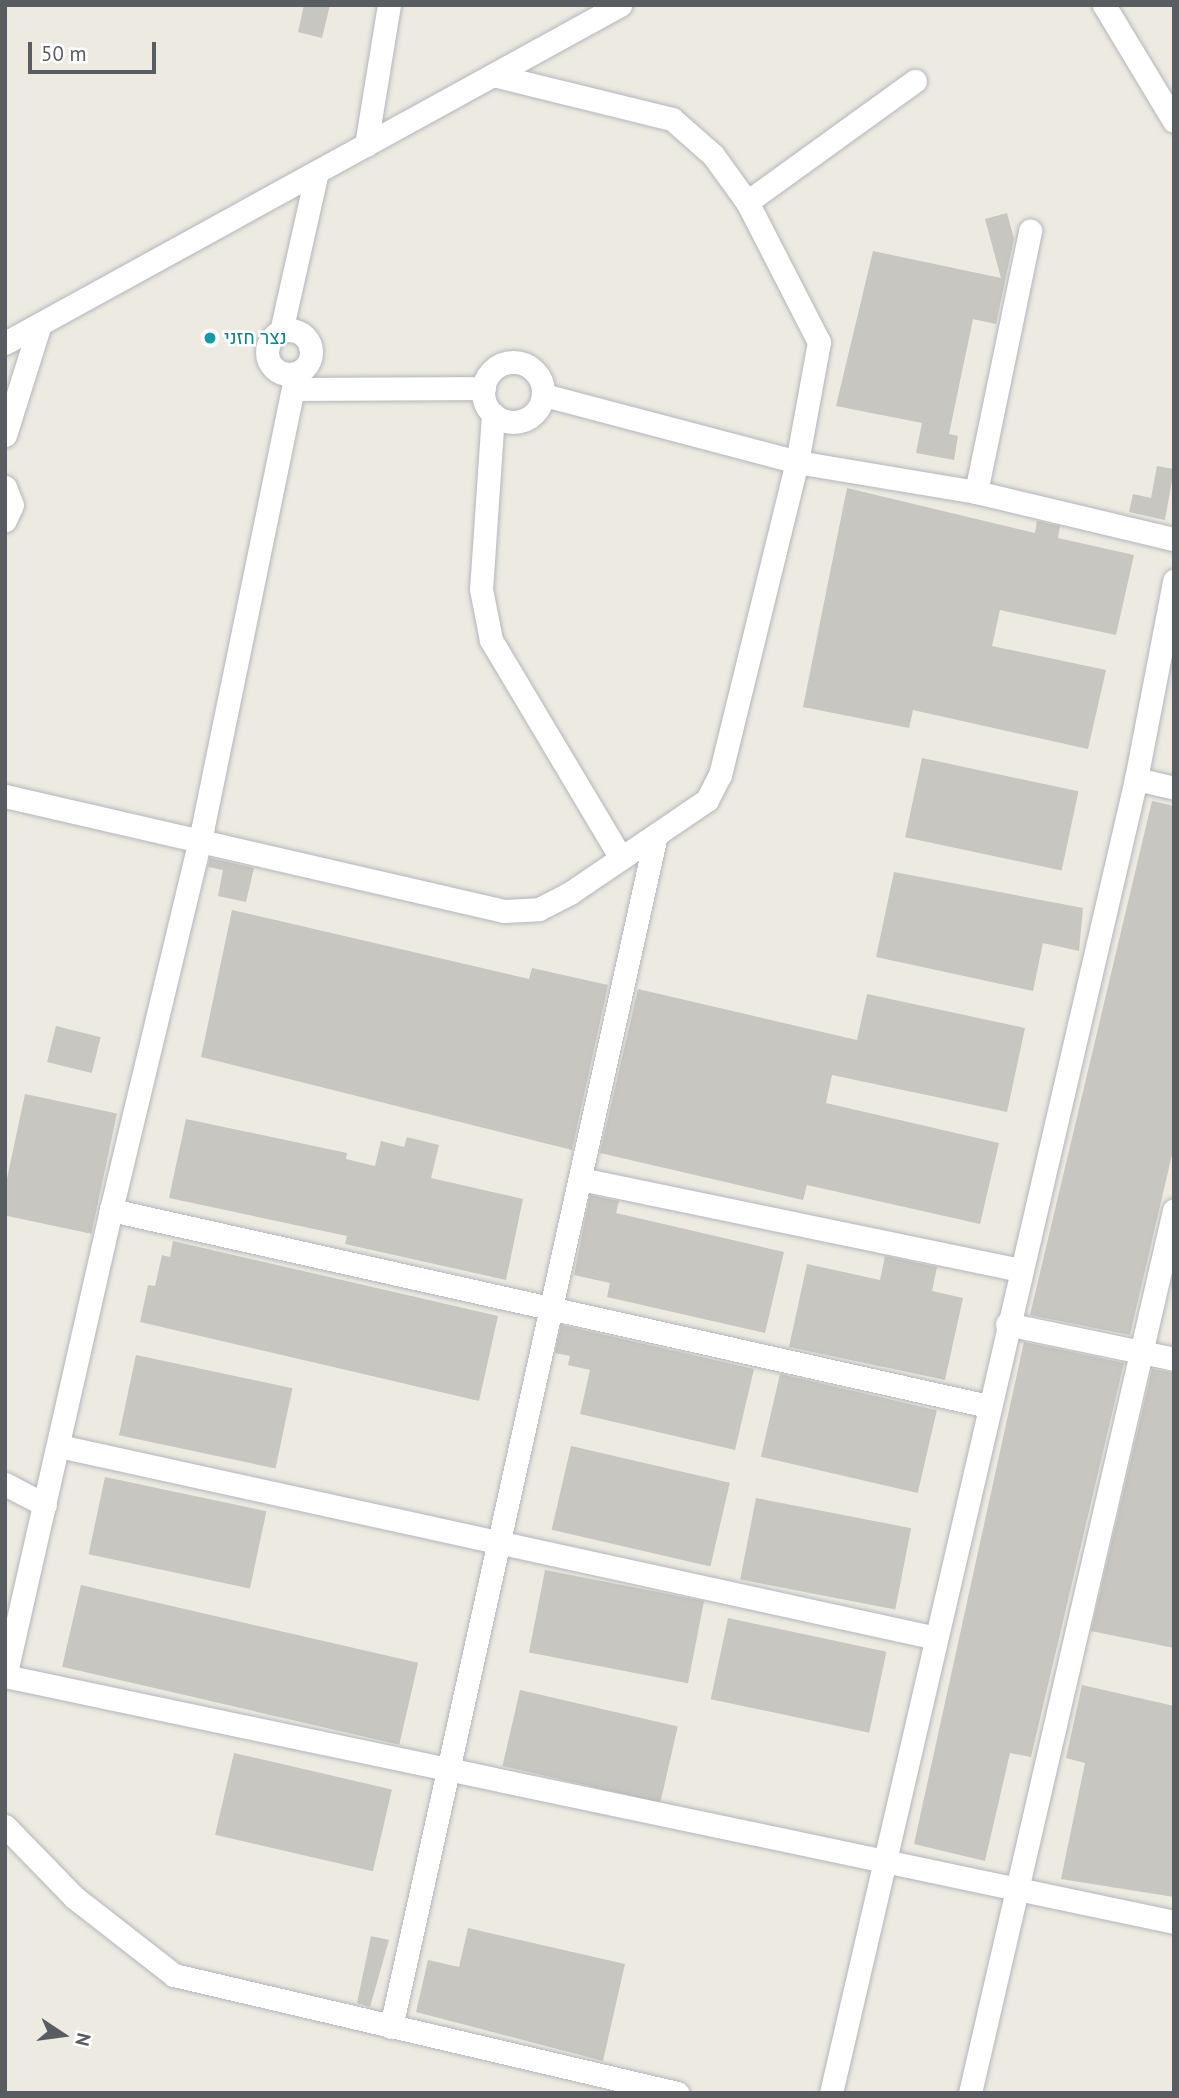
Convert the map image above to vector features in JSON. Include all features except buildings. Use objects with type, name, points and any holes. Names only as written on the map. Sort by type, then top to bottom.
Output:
[{"type":"lane","points":[[366,145],[389,5]]},
{"type":"lane","points":[[5,343],[620,5]]},
{"type":"lane","points":[[1104,5],[1174,121]]},
{"type":"lane","points":[[5,796],[199,843],[504,911],[539,909],[655,839],[708,800],[720,775],[797,462],[819,342],[747,202],[713,155],[672,119],[493,75]]},
{"type":"lane","points":[[747,202],[915,81]]},
{"type":"lane","points":[[317,172],[282,327],[270,342],[271,363],[296,383],[484,388]]},
{"type":"lane","points":[[976,492],[1030,231]]},
{"type":"lane","points":[[5,435],[40,324]]},
{"type":"lane","points":[[282,327],[305,337],[308,348],[307,367],[296,383],[199,843],[111,1210],[5,1676],[664,1819],[886,1858],[1174,1922]]},
{"type":"lane","points":[[493,414],[519,422],[539,408],[544,394],[537,372],[515,361],[492,370],[484,388],[493,414],[481,589],[491,640],[621,858]]},
{"type":"lane","points":[[544,394],[797,462],[976,492],[1174,540]]},
{"type":"lane","points":[[5,487],[12,505],[5,520]]},
{"type":"lane","points":[[831,2093],[1019,1270],[1136,779],[1174,581]]},
{"type":"lane","points":[[1136,779],[1174,788]]},
{"type":"lane","points":[[391,2027],[655,839]]},
{"type":"lane","points":[[581,1180],[1019,1270]]},
{"type":"lane","points":[[970,2093],[1174,1209]]},
{"type":"lane","points":[[111,1210],[988,1406]]},
{"type":"lane","points":[[1007,1324],[1174,1359]]},
{"type":"lane","points":[[59,1446],[936,1638]]},
{"type":"lane","points":[[5,1484],[45,1505]]},
{"type":"lane","points":[[5,1825],[75,1898],[174,1975],[677,2093]]},
{"type":"place","name":"נצר חזני","points":[[210,338]]}]
